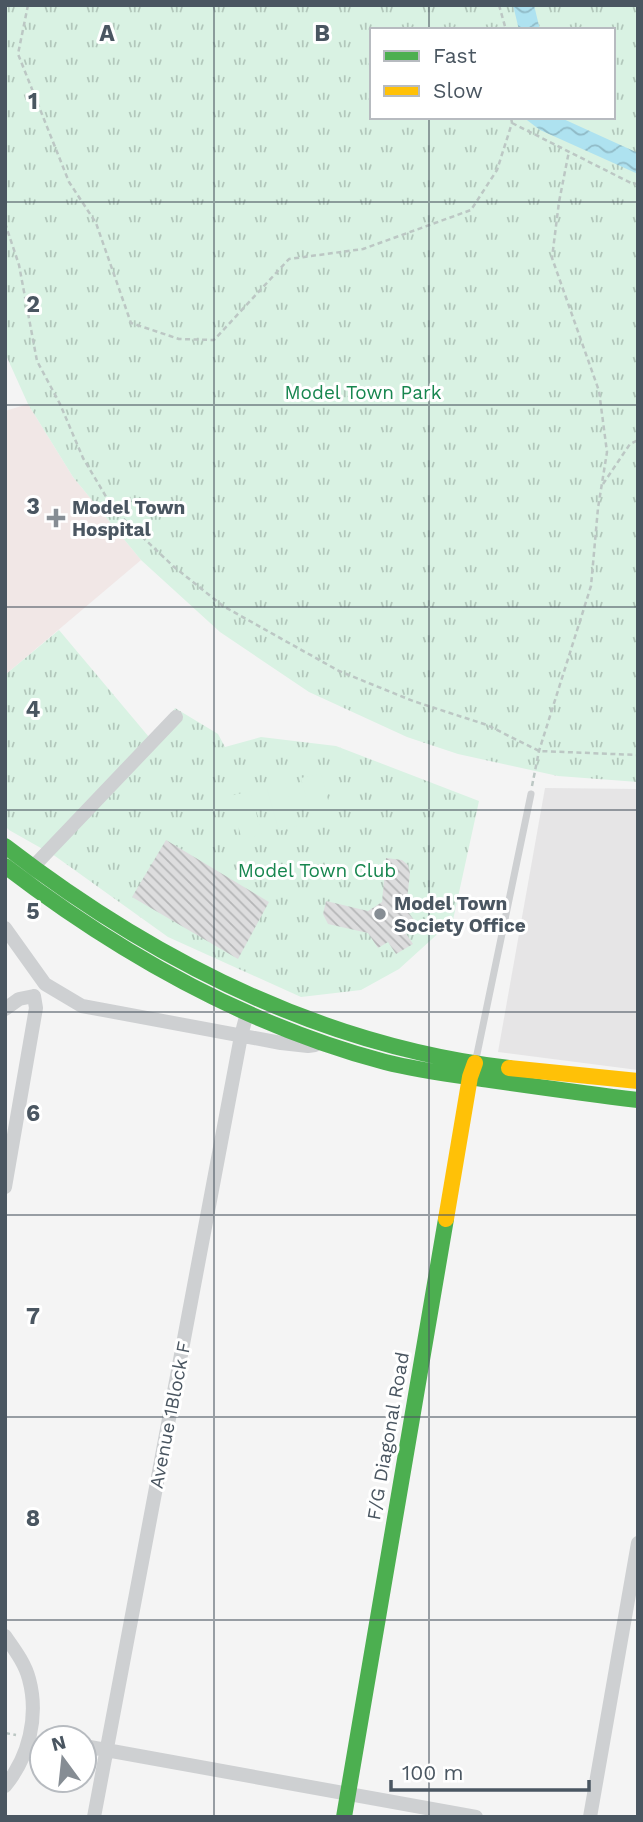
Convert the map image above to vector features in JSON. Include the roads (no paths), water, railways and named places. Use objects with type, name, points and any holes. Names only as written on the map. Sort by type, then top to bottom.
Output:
[{"type":"main road","points":[[5,846],[32,868],[137,937],[236,990],[373,1041],[473,1070],[638,1100]]},
{"type":"main road","points":[[5,866],[74,918],[180,983],[318,1041],[388,1063],[638,1081]]},
{"type":"main road","name":"F/G Diagonal Road","points":[[344,1817],[473,1070]]},
{"type":"street","points":[[32,868],[176,717]]},
{"type":"street","points":[[5,928],[45,984],[82,1006],[308,1046],[318,1041],[326,1025]]},
{"type":"street","points":[[5,1009],[19,999],[34,996],[45,984]]},
{"type":"street","points":[[5,1187],[36,1008],[34,996]]},
{"type":"street","name":"Avenue 1Block F","points":[[94,1817],[247,1013]]},
{"type":"street","points":[[590,1817],[638,1543]]},
{"type":"street","points":[[5,1636],[17,1652],[29,1677],[35,1724]]},
{"type":"street","points":[[98,1747],[476,1817]]},
{"type":"street","points":[[5,1786],[28,1753]]},
{"type":"lane","points":[[473,1070],[531,794]]},
{"type":"water","points":[[513,5],[534,5],[540,28],[519,28]]},
{"type":"water","points":[[526,119],[563,119],[638,153],[638,174],[540,130]]},
{"type":"place","name":"Model Town Hospital","points":[[56,518]]},
{"type":"place","name":"Model Town Society Office","points":[[380,914]]},
{"type":"park label","name":"Model Town Park","points":[[363,392]]},
{"type":"park label","name":"Model Town Club","points":[[317,870]]}]
